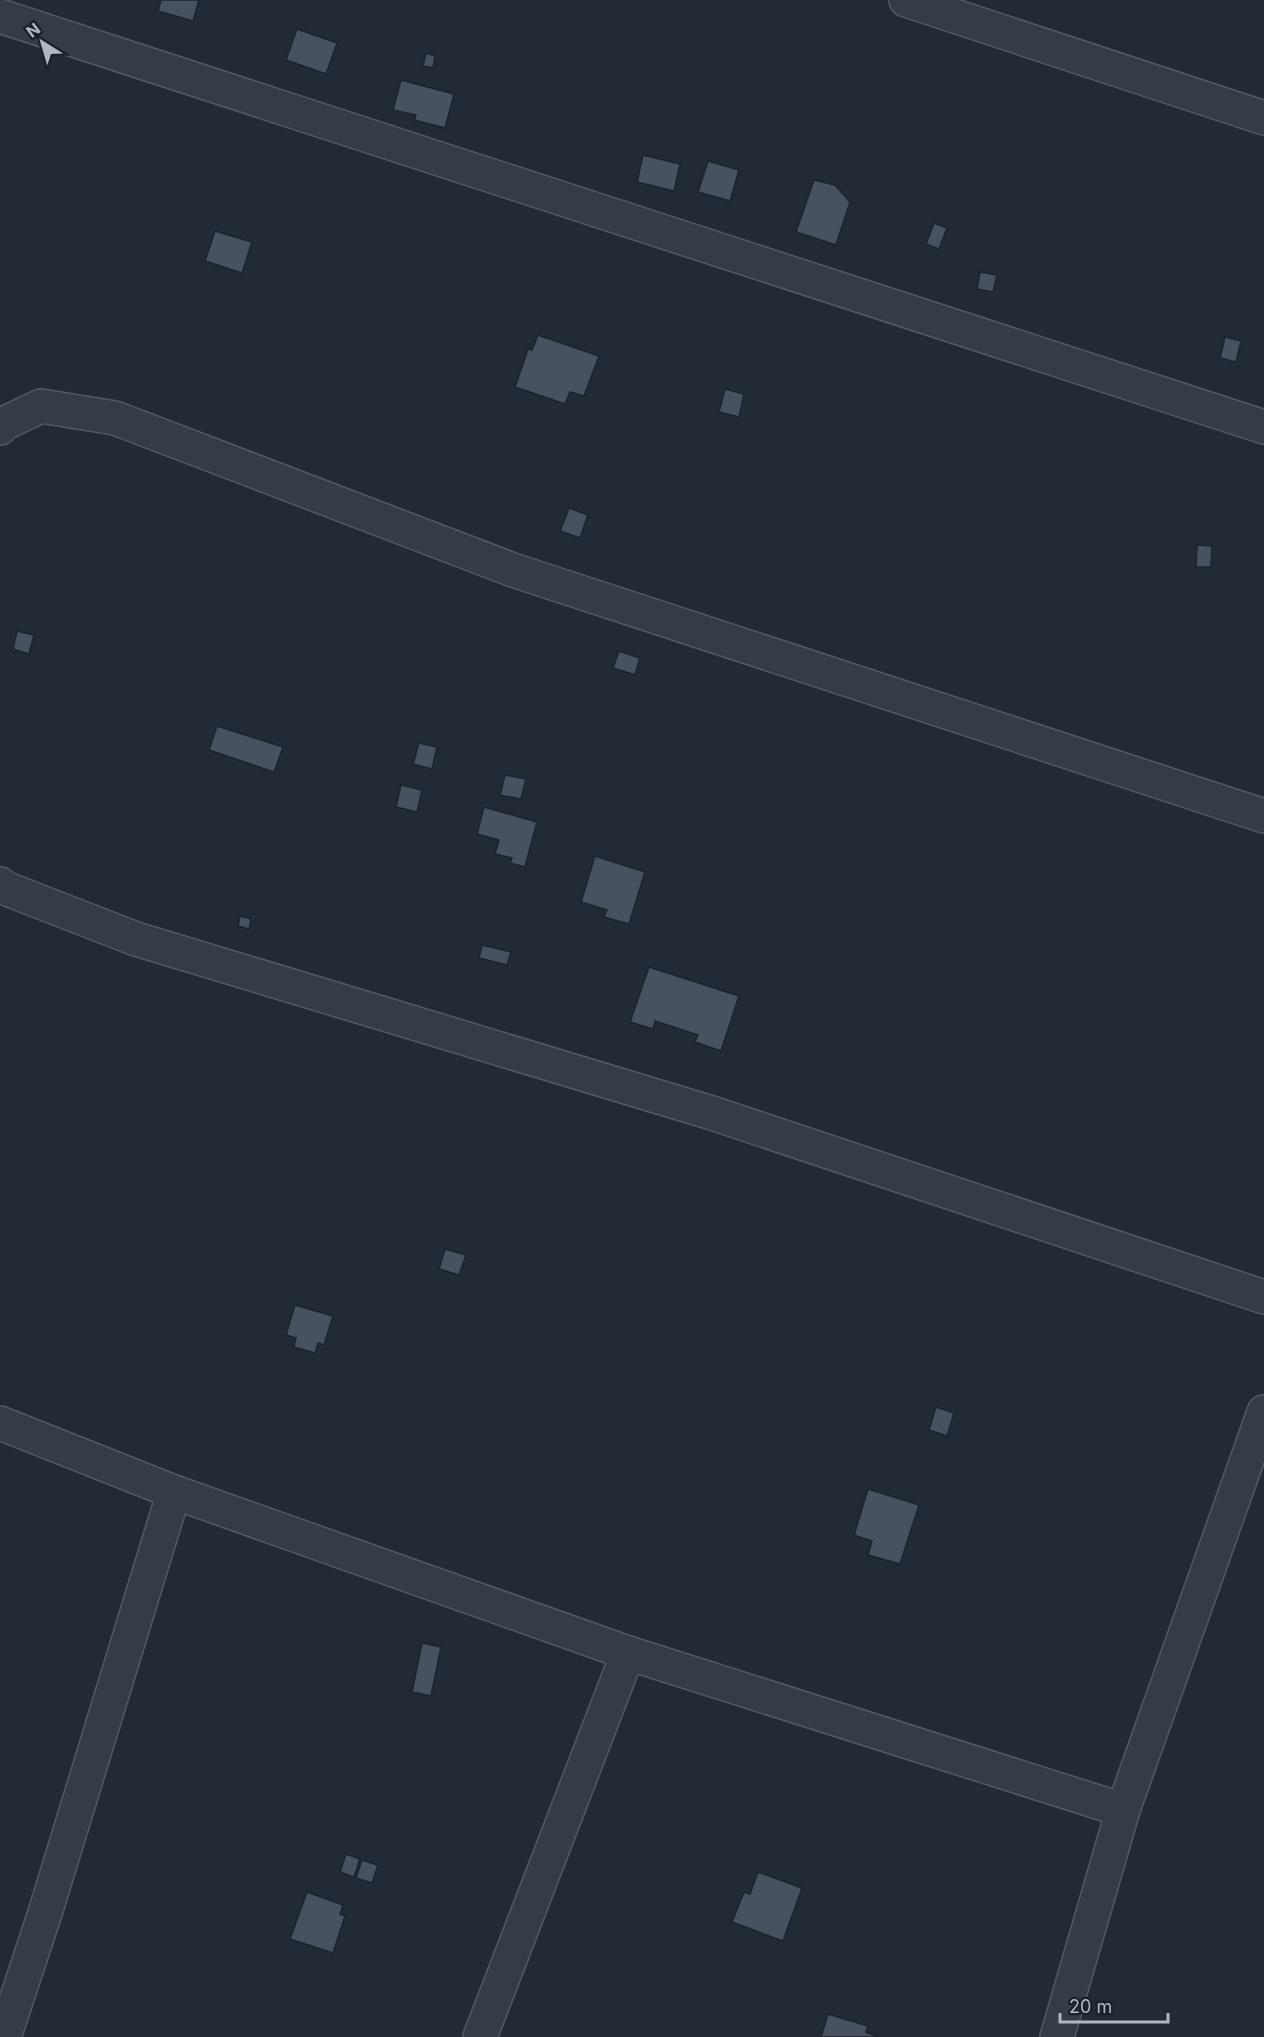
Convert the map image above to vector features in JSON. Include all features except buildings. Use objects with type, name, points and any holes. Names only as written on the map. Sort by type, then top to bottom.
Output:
[{"type":"street","points":[[906,0],[1264,118]]},
{"type":"street","points":[[0,16],[1264,427]]},
{"type":"street","points":[[0,428],[3,424],[41,406],[114,418],[513,570],[1264,816]]},
{"type":"street","points":[[0,884],[2,887],[136,939],[712,1113],[1264,1298]]},
{"type":"street","points":[[1057,2037],[1123,1810],[1264,1412]]},
{"type":"street","points":[[0,1423],[174,1492],[628,1653],[1123,1810]]},
{"type":"street","points":[[4,2037],[45,1913],[174,1492]]},
{"type":"street","points":[[480,2037],[628,1653]]}]
